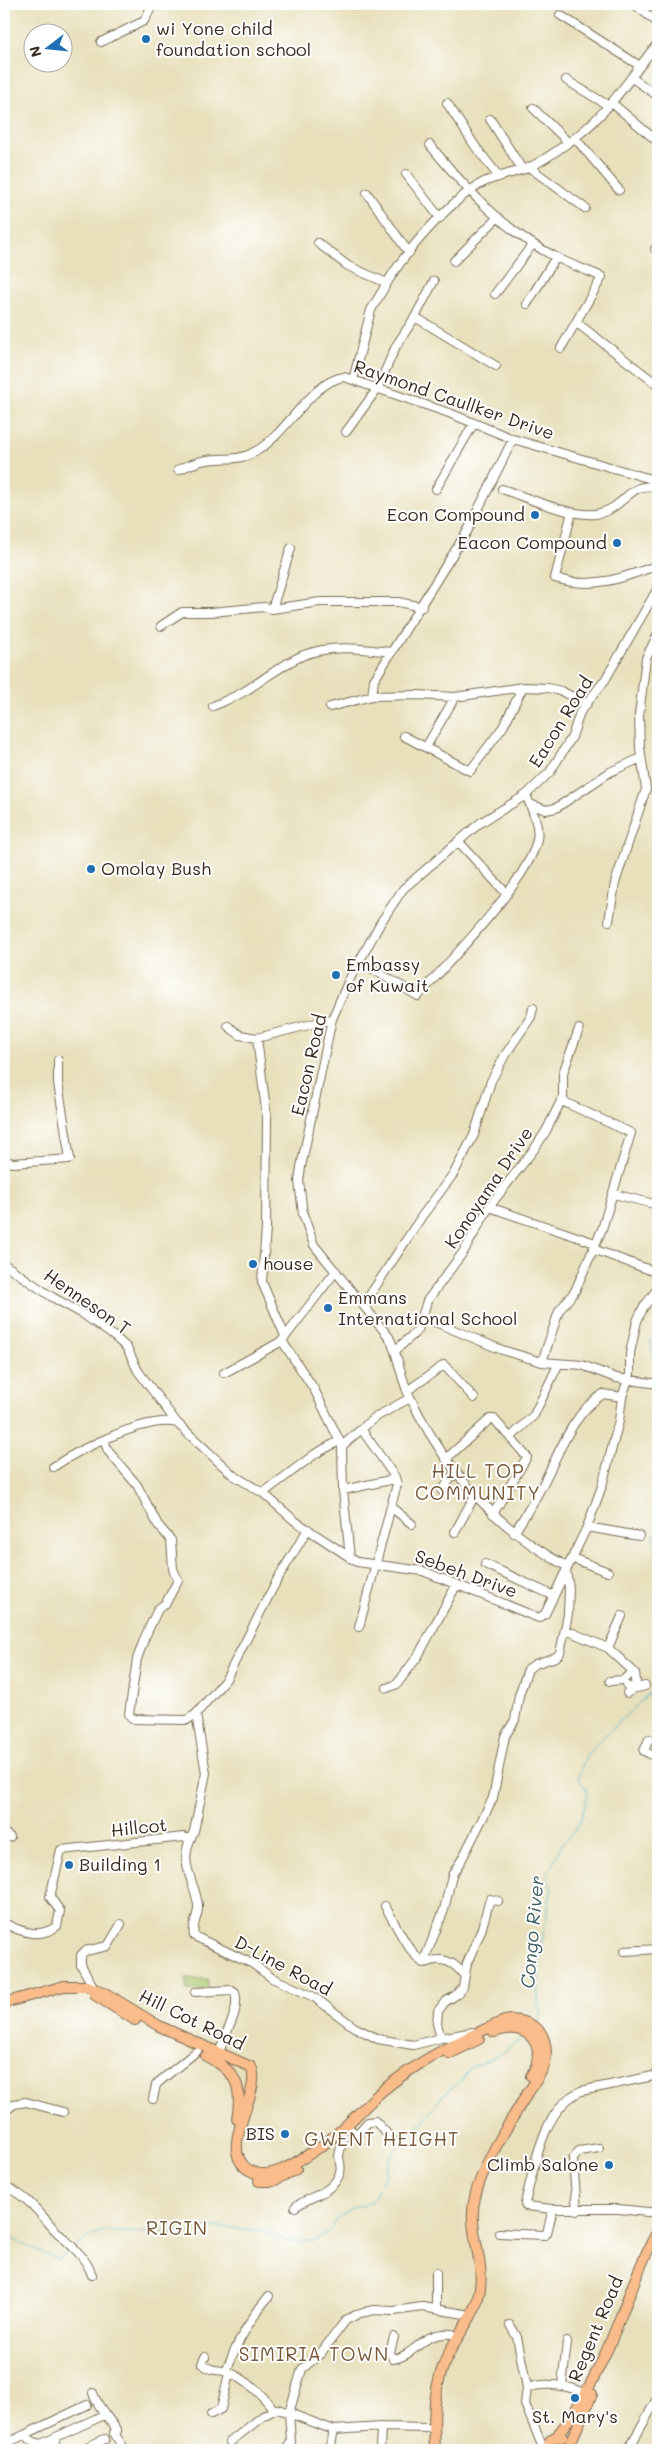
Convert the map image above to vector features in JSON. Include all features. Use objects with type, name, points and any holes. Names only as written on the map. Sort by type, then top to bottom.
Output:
[{"type":"main road","name":"Hill Cot Road","points":[[4,2003],[73,1984],[94,1988],[159,2026],[219,2055],[252,2067],[254,2072],[253,2081]]},
{"type":"main road","name":"Hill Cot Road","points":[[4,2009],[57,1993],[82,1991],[102,1998],[146,2026],[223,2064],[236,2080]]},
{"type":"main road","points":[[253,2081],[242,2120],[237,2150],[244,2166],[258,2175],[264,2175],[280,2170],[321,2146],[340,2132],[387,2087],[430,2057],[480,2031],[510,2020],[526,2022],[536,2028],[545,2043],[546,2052],[542,2069],[483,2174],[474,2198],[473,2218],[481,2287],[471,2317],[450,2350],[439,2377],[433,2409],[435,2450]]},
{"type":"main road","points":[[246,2065],[238,2067],[236,2080],[239,2098],[231,2145],[232,2157],[238,2168],[250,2179],[264,2181],[283,2177],[347,2134],[380,2102],[408,2081],[439,2060],[487,2035],[514,2028],[529,2034],[534,2041],[538,2050],[535,2068],[486,2155],[469,2194],[467,2219],[476,2277],[472,2296],[465,2314],[440,2357],[431,2382],[428,2404],[429,2450]]},
{"type":"main road","points":[[236,2080],[248,2085],[253,2081]]},
{"type":"main road","name":"Regent Road","points":[[569,2448],[588,2395],[644,2256],[658,2231]]},
{"type":"main road","name":"Regent Road","points":[[545,2448],[557,2436],[588,2395],[625,2324],[649,2259],[658,2243]]},
{"type":"main road","points":[[557,2436],[563,2437],[569,2448]]},
{"type":"street","points":[[100,42],[144,21],[153,4]]},
{"type":"street","points":[[634,4],[658,22]]},
{"type":"street","points":[[560,15],[640,66]]},
{"type":"street","points":[[353,380],[371,310],[387,282],[409,253],[440,218],[471,190],[525,168],[572,140],[611,105],[658,43]]},
{"type":"street","points":[[632,78],[658,96]]},
{"type":"street","points":[[566,80],[611,105],[658,142]]},
{"type":"street","points":[[447,103],[475,146],[499,177]]},
{"type":"street","points":[[533,108],[572,140],[619,190]]},
{"type":"street","points":[[490,119],[525,168],[585,208]]},
{"type":"street","points":[[430,145],[498,217],[534,244],[556,257],[602,277],[561,348]]},
{"type":"street","points":[[406,174],[440,218]]},
{"type":"street","points":[[367,193],[409,253]]},
{"type":"street","points":[[454,261],[498,217]]},
{"type":"street","points":[[318,243],[348,266],[387,282]]},
{"type":"street","points":[[495,294],[534,244]]},
{"type":"street","points":[[527,304],[556,257]]},
{"type":"street","points":[[346,432],[377,389],[396,346],[415,317],[434,281]]},
{"type":"street","points":[[415,317],[496,366]]},
{"type":"street","points":[[577,323],[658,384]]},
{"type":"street","name":"Raymond Caullker Drive","points":[[178,470],[208,459],[235,460],[249,456],[271,441],[325,385],[338,378],[353,380],[474,423],[512,439],[658,481]]},
{"type":"street","points":[[436,489],[474,423]]},
{"type":"street","points":[[372,696],[374,680],[422,607],[468,530],[512,439]]},
{"type":"street","points":[[502,489],[572,512],[587,515],[603,512],[620,504],[640,486],[648,485],[658,488]]},
{"type":"street","points":[[572,512],[554,578],[567,582],[604,583],[630,576],[658,565]]},
{"type":"street","points":[[272,609],[291,548]]},
{"type":"street","name":"Eacon Road","points":[[567,1569],[539,1551],[493,1514],[455,1472],[446,1459],[408,1394],[396,1350],[364,1304],[314,1245],[303,1214],[299,1181],[314,1097],[332,1020],[359,961],[381,922],[403,889],[458,841],[494,814],[526,795],[545,778],[572,737],[578,716],[605,680],[658,588]]},
{"type":"street","points":[[161,626],[182,612],[220,612],[264,607],[272,609],[320,602],[398,602],[422,607]]},
{"type":"street","points":[[609,921],[615,883],[646,789],[640,716],[648,652],[658,634]]},
{"type":"street","points":[[213,706],[246,691],[285,664],[305,654],[332,649],[352,648],[392,652]]},
{"type":"street","points":[[330,707],[372,696],[455,697],[523,687],[548,688],[561,691],[587,704]]},
{"type":"street","points":[[404,736],[470,771],[499,733],[523,687]]},
{"type":"street","points":[[426,747],[455,697]]},
{"type":"street","points":[[530,804],[546,810],[556,808],[610,772],[642,758]]},
{"type":"street","points":[[359,961],[418,996],[475,932],[530,861],[538,834],[526,795]]},
{"type":"street","points":[[458,841],[506,893]]},
{"type":"street","points":[[364,1304],[422,1216],[454,1173],[474,1135],[491,1081],[505,1055],[531,1017],[533,1008]]},
{"type":"street","points":[[228,1026],[240,1035],[257,1038],[332,1020]]},
{"type":"street","name":"Konoyama Drive","points":[[396,1350],[418,1330],[427,1302],[464,1251],[489,1207],[535,1148],[562,1101],[564,1090],[563,1073],[578,1029]]},
{"type":"street","points":[[257,1038],[267,1118],[266,1228],[262,1282],[284,1339],[314,1389],[341,1444],[343,1490],[350,1558]]},
{"type":"street","points":[[4,1161],[33,1162],[70,1159],[58,1083],[58,1060]]},
{"type":"street","points":[[542,1362],[559,1311],[575,1291],[602,1229],[631,1133],[562,1101]]},
{"type":"street","points":[[614,1194],[658,1204],[658,1229]]},
{"type":"street","points":[[489,1207],[594,1246],[658,1273]]},
{"type":"street","name":"Henneson T","points":[[4,1264],[52,1297],[83,1314],[127,1348],[138,1371],[177,1423]]},
{"type":"street","points":[[224,1373],[284,1339],[336,1271]]},
{"type":"street","name":"Sebeh Drive","points":[[177,1423],[216,1461],[243,1483],[263,1494],[308,1529],[357,1562],[423,1571],[538,1618],[545,1614],[587,1527],[609,1464],[622,1397],[628,1380],[630,1353],[637,1322],[643,1308],[658,1288]]},
{"type":"street","points":[[423,1317],[502,1350],[542,1362],[558,1365],[582,1365],[608,1375],[658,1384]]},
{"type":"street","points":[[263,1494],[315,1454],[341,1444],[362,1430],[374,1418],[444,1365],[474,1398]]},
{"type":"street","points":[[511,1437],[534,1415],[558,1365]]},
{"type":"street","points":[[514,1532],[530,1509],[563,1443],[593,1401],[603,1394],[622,1397]]},
{"type":"street","points":[[446,1459],[490,1419],[494,1419],[511,1437],[527,1457],[493,1514]]},
{"type":"street","points":[[53,1467],[90,1445],[122,1432],[157,1423],[177,1423]]},
{"type":"street","points":[[359,1627],[397,1484],[362,1430]]},
{"type":"street","points":[[104,1440],[108,1451],[137,1485],[158,1525],[170,1540],[173,1569],[178,1580],[166,1603],[158,1609],[137,1659],[129,1714],[132,1719],[187,1720],[196,1714],[226,1679],[277,1580],[308,1529]]},
{"type":"street","points":[[442,1490],[455,1472]]},
{"type":"street","points":[[343,1490],[395,1480]]},
{"type":"street","points":[[455,1532],[475,1495]]},
{"type":"street","points":[[391,1507],[412,1524]]},
{"type":"street","points":[[587,1527],[639,1536]]},
{"type":"street","points":[[572,1558],[608,1572]]},
{"type":"street","points":[[485,1564],[554,1596]]},
{"type":"street","points":[[423,1963],[444,1910],[452,1875],[493,1798],[505,1736],[515,1720],[519,1695],[528,1669],[535,1664],[559,1655],[566,1630],[569,1601],[567,1569]]},
{"type":"street","points":[[387,1688],[397,1684],[409,1670],[457,1584]]},
{"type":"street","points":[[608,1648],[622,1616]]},
{"type":"street","points":[[566,1630],[608,1648],[636,1675],[632,1690],[612,1681],[623,1680],[628,1676]]},
{"type":"street","points":[[626,1688],[633,1689],[645,1686]]},
{"type":"street","points":[[190,1840],[194,1831],[206,1773],[196,1714]]},
{"type":"street","points":[[649,1739],[644,1751],[658,1758]]},
{"type":"street","name":"Hillcot","points":[[4,1923],[30,1934],[44,1933],[57,1926],[60,1911],[50,1897],[61,1850],[184,1837],[190,1840],[186,1866],[198,1905],[198,1916],[192,1930],[194,1936]]},
{"type":"street","points":[[441,2038],[437,2024],[438,2011],[445,2002],[456,1995],[463,1987],[464,1976],[490,1899],[498,1901]]},
{"type":"street","points":[[385,1906],[408,1946],[423,1963]]},
{"type":"street","points":[[94,1988],[82,1965],[81,1955],[85,1951],[108,1946],[122,1924]]},
{"type":"street","name":"D-Line Road","points":[[194,1936],[253,1964],[272,1978],[314,1997],[354,2027],[378,2039],[413,2045],[480,2031]]},
{"type":"street","points":[[625,1951],[658,1949]]},
{"type":"street","points":[[423,1963],[439,1960],[446,1962],[459,1969],[464,1976]]},
{"type":"street","points":[[195,1992],[232,1990],[235,1992],[234,2017],[229,2032],[221,2042],[219,2055]]},
{"type":"street","name":"Hill Cot Road","points":[[153,2099],[156,2086],[160,2081],[197,2051]]},
{"type":"street","points":[[658,2075],[581,2091],[573,2095],[556,2110],[542,2145],[525,2203],[526,2206],[553,2210],[618,2209],[658,2213]]},
{"type":"street","points":[[4,2112],[14,2104],[26,2102],[63,2112]]},
{"type":"street","points":[[295,2207],[307,2198],[325,2191],[336,2181],[341,2171],[339,2159],[347,2134],[357,2134],[368,2122],[375,2121],[392,2139]]},
{"type":"street","points":[[577,2211],[573,2159],[579,2151],[599,2148]]},
{"type":"street","points":[[4,2186],[32,2203],[82,2255],[92,2275]]},
{"type":"street","points":[[499,2233],[544,2235],[547,2233],[553,2210]]},
{"type":"street","points":[[436,2274],[436,2308]]},
{"type":"street","points":[[211,2414],[221,2409],[234,2348],[254,2315],[269,2296]]},
{"type":"street","points":[[286,2450],[291,2442],[289,2413],[302,2369],[320,2354],[346,2320],[360,2313],[374,2310],[394,2311],[422,2307],[465,2314]]},
{"type":"street","points":[[510,2325],[517,2337],[527,2388],[525,2404],[545,2448]]},
{"type":"street","points":[[394,2337],[390,2352],[393,2359],[406,2353],[434,2334],[452,2334]]},
{"type":"street","points":[[562,2386],[567,2342]]},
{"type":"street","points":[[205,2357],[202,2364],[214,2371],[228,2372],[252,2387],[274,2410]]},
{"type":"street","points":[[527,2388],[541,2384],[562,2386],[588,2395]]},
{"type":"street","points":[[93,2393],[96,2404],[111,2421],[117,2431],[114,2433],[125,2450]]},
{"type":"street","points":[[628,2450],[658,2397]]},
{"type":"street","points":[[4,2440],[11,2441],[87,2405]]},
{"type":"street","points":[[230,2442],[263,2416],[278,2409],[334,2430],[381,2427],[428,2428]]},
{"type":"street","points":[[24,2435],[43,2447],[104,2415]]},
{"type":"street","points":[[52,2450],[49,2445],[96,2422]]},
{"type":"street","points":[[380,2450],[381,2427]]},
{"type":"street","points":[[330,2450],[334,2430]]},
{"type":"street","points":[[79,2450],[105,2438]]},
{"type":"green space","points":[[186,1979],[208,1979],[208,1991],[186,1990]]},
{"type":"waterway","name":"Congo River","points":[[655,1380],[658,1369],[650,1343],[658,1325]]},
{"type":"waterway","name":"Congo River","points":[[654,1387],[653,1421],[658,1445]]},
{"type":"waterway","name":"Congo River","points":[[658,1528],[654,1536],[658,1567]]},
{"type":"waterway","name":"Congo River","points":[[538,2024],[540,2018],[538,1998],[540,1957],[552,1889],[546,1877],[561,1846],[580,1823],[588,1793],[578,1777],[586,1756],[596,1744],[658,1685]]},
{"type":"waterway","name":"Congo River","points":[[76,2246],[92,2235],[106,2230],[114,2232],[183,2233],[203,2228],[235,2228],[265,2231],[286,2241],[314,2241],[328,2232],[338,2219],[351,2209],[371,2203],[386,2174],[390,2156],[402,2140],[422,2123],[442,2096],[463,2079],[470,2068],[502,2053],[525,2037]]},
{"type":"waterway","name":"Congo River","points":[[4,2235],[57,2260],[70,2250]]},
{"type":"place","name":"wi Yone child foundation school","points":[[146,39]]},
{"type":"place","name":"Econ Compound","points":[[535,515]]},
{"type":"place","name":"Eacon Compound","points":[[617,543]]},
{"type":"place","name":"Omolay Bush","points":[[91,869]]},
{"type":"place","name":"Embassy of Kuwait","points":[[336,975]]},
{"type":"place","name":"house","points":[[253,1264]]},
{"type":"place","name":"Emmans International School","points":[[328,1308]]},
{"type":"place","name":"Building 1","points":[[69,1865]]},
{"type":"place","name":"BIS","points":[[285,2134]]},
{"type":"place","name":"Climb Salone","points":[[609,2165]]},
{"type":"place","name":"St. Mary's","points":[[575,2398]]},
{"type":"district","name":"HILL TOP COMMUNITY","points":[[478,1482]]},
{"type":"district","name":"GWENT HEIGHT","points":[[382,2139]]},
{"type":"district","name":"RIGIN","points":[[177,2228]]},
{"type":"district","name":"SIMIRIA TOWN","points":[[314,2354]]}]
